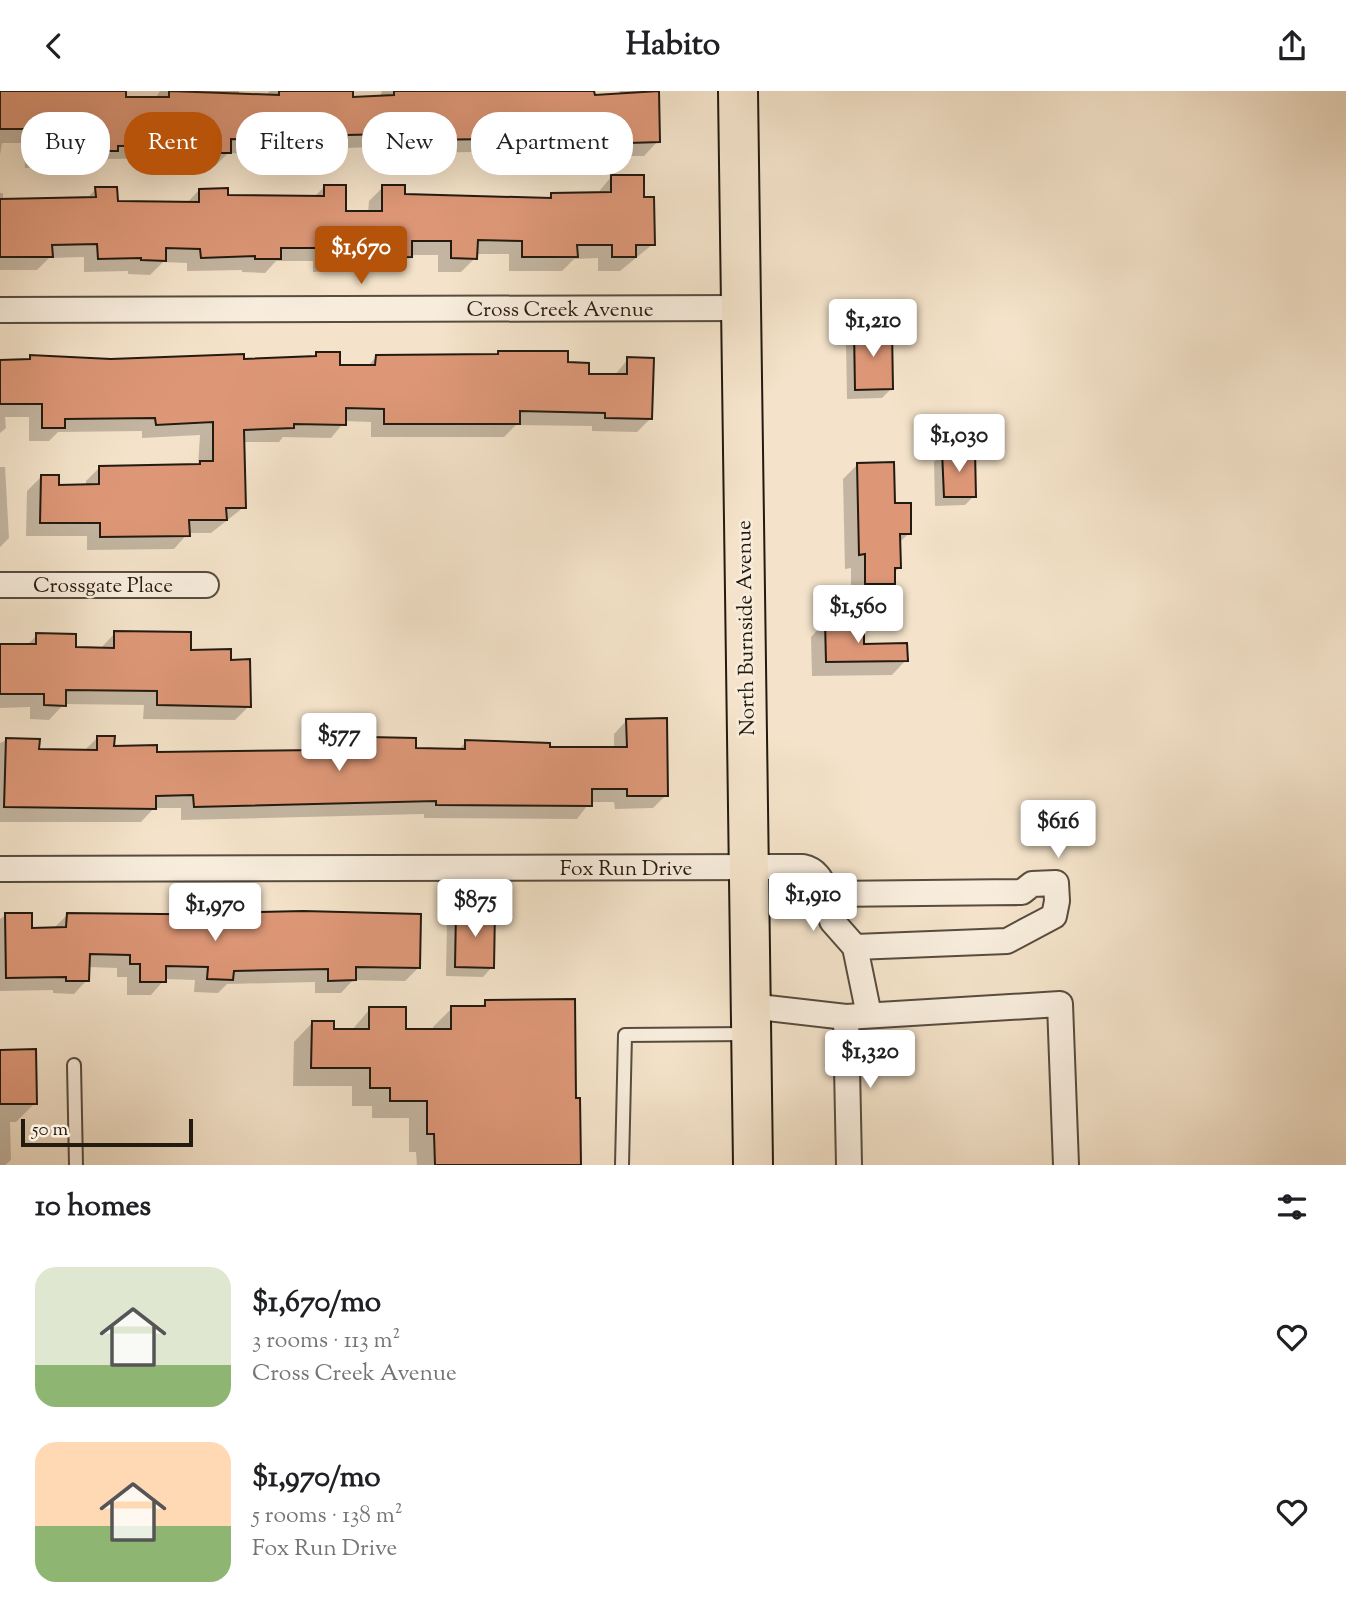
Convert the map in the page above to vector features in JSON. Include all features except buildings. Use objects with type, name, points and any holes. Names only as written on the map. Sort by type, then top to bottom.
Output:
[{"type":"main road","name":"North Burnside Avenue","points":[[738,91],[753,1165]]},
{"type":"street","name":"Cross Creek Avenue","points":[[0,310],[741,308]]},
{"type":"street","name":"Crossgate Place","points":[[0,586],[206,585]]},
{"type":"street","name":"Fox Run Drive","points":[[0,869],[748,867],[811,869],[828,894]]},
{"type":"street","points":[[849,1165],[857,1016],[855,947],[832,921],[828,894],[1022,892],[1032,884],[1056,883],[1054,916],[1007,941],[855,947]]},
{"type":"street","points":[[751,1020],[1060,1004],[1066,1165]]},
{"type":"lane","points":[[622,1165],[625,1035],[751,1020]]},
{"type":"lane","points":[[74,1065],[76,1165]]}]
